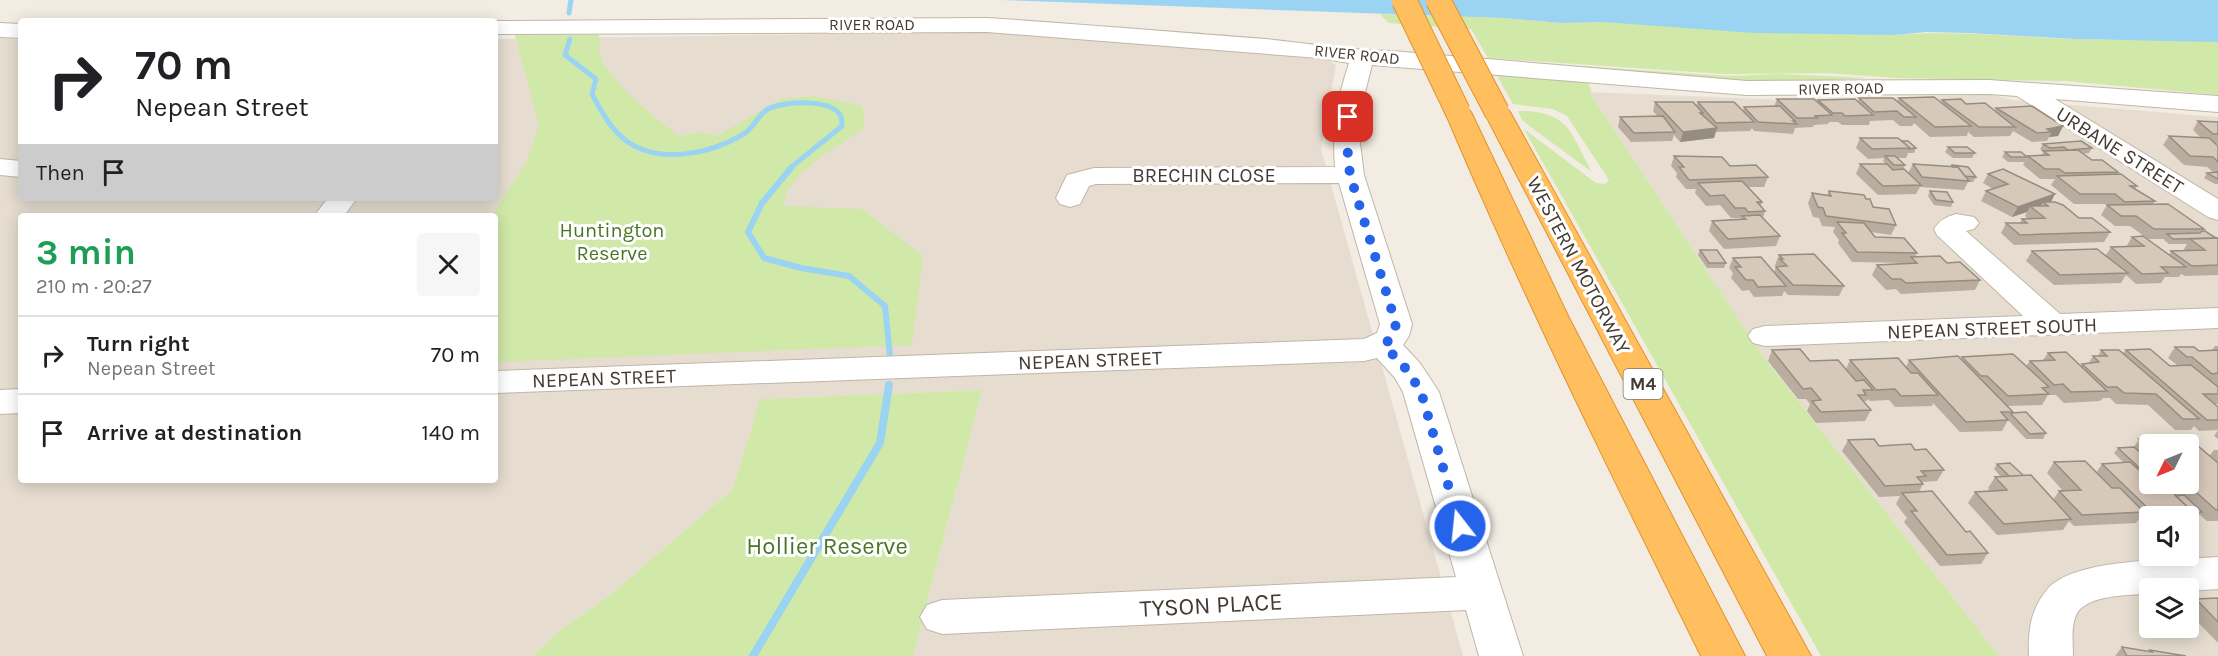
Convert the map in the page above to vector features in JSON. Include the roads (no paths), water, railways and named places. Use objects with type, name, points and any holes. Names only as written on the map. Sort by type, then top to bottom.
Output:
[{"type":"highway","name":"WESTERN MOTORWAY","points":[[1404,0],[1580,373],[1723,656]]},
{"type":"highway","name":"WESTERN MOTORWAY","points":[[1437,0],[1789,656]]},
{"type":"street","name":"RIVER ROAD","points":[[498,27],[987,25],[1085,31],[1319,51],[1362,58],[1392,58],[1747,88],[2022,89],[2218,104]]},
{"type":"street","points":[[0,30],[18,31]]},
{"type":"street","points":[[1362,58],[1350,100],[1346,135],[1350,175],[1396,324],[1392,337],[1384,345],[1408,371],[1421,392],[1480,593],[1501,656]]},
{"type":"street","name":"URBANE STREET","points":[[2022,89],[2218,211]]},
{"type":"street","points":[[0,167],[18,169]]},
{"type":"street","name":"BRECHIN CLOSE","points":[[1070,198],[1077,181],[1104,175],[1350,175]]},
{"type":"street","points":[[331,213],[341,201]]},
{"type":"street","points":[[1964,223],[1951,226],[1949,229],[1952,236],[2053,325]]},
{"type":"street","name":"NEPEAN STREET SOUTH","points":[[1765,336],[2218,318]]},
{"type":"street","name":"NEPEAN STREET","points":[[498,382],[1364,350],[1384,345]]},
{"type":"street","points":[[0,402],[18,401]]},
{"type":"street","points":[[2051,656],[2050,628],[2055,614],[2069,594],[2085,584],[2109,579],[2218,573]]},
{"type":"street","name":"TYSON PLACE","points":[[942,617],[1480,593]]},
{"type":"water","points":[[1001,0],[2218,0],[2218,42],[2076,39],[1926,32],[1893,35],[1754,33],[1603,22],[1562,23],[1503,18]]},
{"type":"waterway","points":[[569,13],[571,0]]},
{"type":"waterway","points":[[570,39],[565,55],[596,79],[592,94],[612,126],[628,142],[655,153],[685,154],[729,142],[750,129],[764,112],[775,106],[808,103],[819,104],[836,111],[841,117],[842,126],[789,169]]},
{"type":"waterway","points":[[791,168],[762,203],[748,232],[764,258],[801,268],[849,276],[885,306],[890,356]]},
{"type":"waterway","points":[[753,656],[880,443],[889,385]]},
{"type":"park label","name":"Huntington Reserve","points":[[612,242]]},
{"type":"park label","name":"Hollier Reserve","points":[[827,546]]}]
